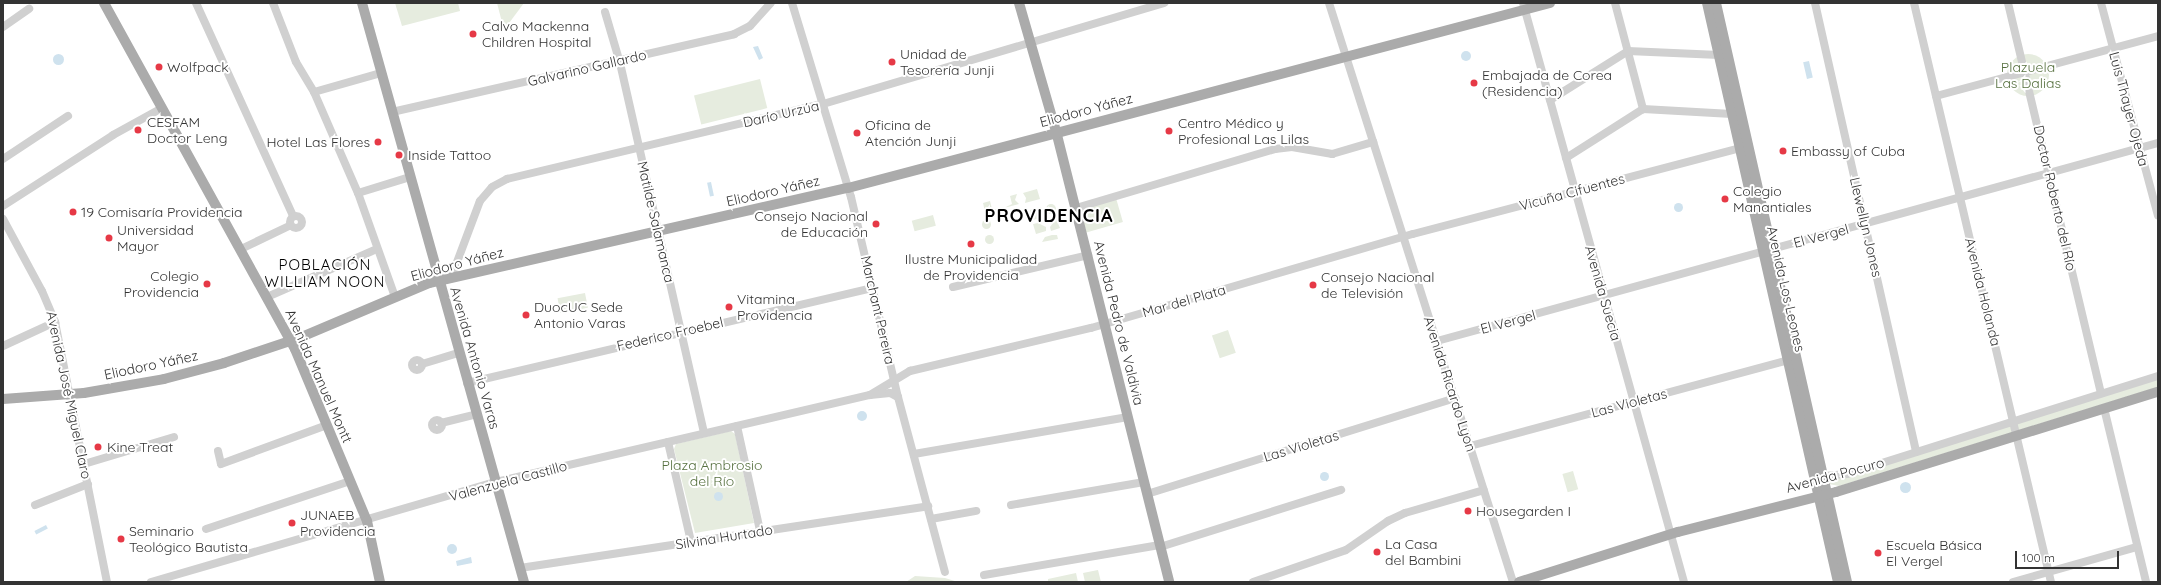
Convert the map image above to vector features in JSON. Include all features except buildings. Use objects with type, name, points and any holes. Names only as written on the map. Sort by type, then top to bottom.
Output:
[{"type":"main road","name":"Avenida Manuel Montt","points":[[104,3],[267,296],[290,341],[367,521],[380,582]]},
{"type":"main road","name":"Avenida Antonio Varas","points":[[362,3],[458,353],[524,582]]},
{"type":"main road","name":"Avenida Pedro de Valdivia","points":[[1019,3],[1056,131],[1076,208],[1168,582]]},
{"type":"main road","name":"Eliodoro Yáñez","points":[[3,399],[71,394],[164,379],[224,363],[290,341],[395,296],[439,280],[848,188],[1056,131],[1346,57],[1524,6],[1550,3]]},
{"type":"main road","name":"Avenida Los Leones","points":[[1707,3],[1740,148],[1768,251],[1824,476],[1823,494],[1838,582]]},
{"type":"main road","name":"Avenida Los Leones","points":[[1716,3],[1768,251],[1788,360],[1847,582]]},
{"type":"main road","name":"Avenida Pocuro","points":[[1519,582],[1671,534],[1823,494],[2158,392]]},
{"type":"street","points":[[196,3],[293,216],[300,217],[302,224],[297,228],[291,225],[241,249]]},
{"type":"street","points":[[273,3],[296,62],[314,92],[358,193],[395,296]]},
{"type":"street","name":"Galvarino Gallardo","points":[[392,112],[741,31],[755,21],[771,3]]},
{"type":"street","name":"Marchant Pereira","points":[[792,3],[848,188],[895,379],[898,397],[945,572]]},
{"type":"street","name":"Darío Urzúa","points":[[451,278],[476,208],[492,187],[512,177],[823,104],[1164,3]]},
{"type":"street","name":"Avenida Ricardo Lyon","points":[[1329,3],[1513,582]]},
{"type":"street","points":[[1615,3],[1643,109]]},
{"type":"street","name":"Llewellyn Jones","points":[[1815,3],[1916,452]]},
{"type":"street","name":"Avenida Holanda","points":[[1914,3],[2052,582]]},
{"type":"street","name":"Doctor Roberto del Río","points":[[2008,3],[2101,393]]},
{"type":"street","name":"Luis Thayer Ojeda","points":[[2101,3],[2158,215]]},
{"type":"street","name":"Avenida Suecia","points":[[1524,6],[1684,582]]},
{"type":"street","points":[[3,27],[29,9]]},
{"type":"street","name":"Matilde Salamanca","points":[[604,12],[619,60],[704,433]]},
{"type":"street","points":[[1936,96],[2158,36]]},
{"type":"street","points":[[1550,100],[1628,51],[1719,56]]},
{"type":"street","points":[[314,92],[381,73]]},
{"type":"street","points":[[3,206],[113,135],[162,108]]},
{"type":"street","points":[[1566,158],[1643,109],[1732,114]]},
{"type":"street","points":[[3,159],[68,116]]},
{"type":"street","points":[[1076,208],[1275,149],[1292,148],[1327,154],[1373,142]]},
{"type":"street","name":"El Vergel","points":[[1436,341],[2158,144]]},
{"type":"street","name":"Vicuña Cifuentes","points":[[1403,237],[1740,148]]},
{"type":"street","points":[[358,193],[410,177]]},
{"type":"street","name":"Avenida José Miguel Claro","points":[[3,219],[42,291],[55,322],[71,394],[107,582]]},
{"type":"street","name":"Mar del Plata","points":[[895,379],[910,371],[1104,325],[1403,237]]},
{"type":"street","points":[[267,296],[377,249]]},
{"type":"street","points":[[953,287],[1088,255]]},
{"type":"street","name":"Federico Froebel","points":[[467,383],[873,288]]},
{"type":"street","points":[[3,346],[55,322]]},
{"type":"street","points":[[422,364],[458,353]]},
{"type":"street","name":"Las Violetas","points":[[1470,446],[1788,360]]},
{"type":"street","name":"Avenida Pocuro","points":[[1824,476],[1840,476],[2158,376]]},
{"type":"street","name":"Valenzuela Castillo","points":[[870,395],[895,379]]},
{"type":"street","name":"Valenzuela Castillo","points":[[151,582],[367,521],[496,482],[870,395],[890,393],[898,397]]},
{"type":"street","name":"Las Violetas","points":[[1147,494],[1455,398]]},
{"type":"street","points":[[2104,408],[2146,582]]},
{"type":"street","points":[[441,423],[476,414]]},
{"type":"street","points":[[914,454],[1128,416]]},
{"type":"street","points":[[218,452],[221,464],[327,425]]},
{"type":"street","points":[[736,426],[760,531]]},
{"type":"street","points":[[84,464],[174,436]]},
{"type":"street","points":[[668,442],[691,542]]},
{"type":"street","points":[[206,528],[350,481]]},
{"type":"street","points":[[1011,505],[1144,482]]},
{"type":"street","points":[[35,505],[88,484]]},
{"type":"street","points":[[984,576],[1160,546],[1341,490]]},
{"type":"street","points":[[1253,582],[1346,550],[1388,521],[1405,513],[1484,490]]},
{"type":"street","name":"Silvina Hurtado","points":[[520,568],[928,506]]},
{"type":"street","points":[[930,519],[976,511]]},
{"type":"street","points":[[2013,582],[2138,547]]},
{"type":"green space","points":[[395,3],[458,3],[460,11],[402,26]]},
{"type":"green space","points":[[497,3],[524,3],[504,30]]},
{"type":"green space","name":"Plazuela Las Dalias","points":[[2024,54],[2032,54],[2040,57],[2046,63],[2049,75],[2046,87],[2040,93],[2032,96],[2024,96],[2016,93],[2010,87],[2007,79],[2007,71],[2010,63],[2016,57]]},
{"type":"green space","points":[[760,79],[767,108],[701,125],[694,95]]},
{"type":"green space","points":[[1037,189],[1040,199],[1025,203],[1026,198],[1023,193]]},
{"type":"green space","points":[[1017,194],[1015,200],[1019,204],[1004,208],[1012,204],[1010,196]]},
{"type":"green space","points":[[1116,198],[1123,222],[1086,233],[1079,208]]},
{"type":"green space","points":[[990,201],[992,209],[1000,209],[985,212],[983,203]]},
{"type":"green space","points":[[1049,204],[1053,204],[1056,209],[1053,214],[1049,214],[1046,211],[1046,207]]},
{"type":"green space","points":[[1041,207],[1042,211],[1037,219],[1032,220],[1030,210]]},
{"type":"green space","points":[[933,215],[936,226],[915,231],[912,221]]},
{"type":"green space","points":[[986,219],[991,224],[986,229],[981,224]]},
{"type":"green space","points":[[1056,219],[1060,228],[1051,231],[1050,227]]},
{"type":"green space","points":[[1038,223],[1046,227],[1046,231],[1036,234],[1033,224]]},
{"type":"green space","points":[[987,235],[991,235],[993,239],[991,243],[987,243],[985,241],[985,237]]},
{"type":"green space","points":[[1057,235],[1058,239],[1042,242],[1045,237]]},
{"type":"green space","points":[[585,293],[588,308],[560,313],[558,298]]},
{"type":"green space","points":[[1228,330],[1236,353],[1220,358],[1212,336]]},
{"type":"green space","points":[[2158,379],[2158,387],[1839,486],[1829,484],[1829,479]]},
{"type":"green space","name":"Plaza Ambrosio del Río","points":[[731,431],[735,434],[754,523],[695,533],[674,449],[676,444]]},
{"type":"green space","points":[[1573,471],[1578,489],[1568,492],[1562,474]]},
{"type":"green space","points":[[1098,570],[1101,582],[1085,582],[1083,573]]},
{"type":"green space","points":[[1076,573],[1078,582],[1048,582],[1048,579]]},
{"type":"green space","points":[[915,576],[945,578],[958,582],[906,582]]},
{"type":"water","points":[[758,46],[763,58],[759,60],[753,47]]},
{"type":"water","points":[[1464,51],[1468,51],[1471,56],[1468,61],[1464,61],[1461,58],[1461,54]]},
{"type":"water","points":[[58,53],[62,55],[64,59],[62,63],[58,65],[54,63],[52,59],[54,55]]},
{"type":"water","points":[[1809,61],[1813,78],[1807,79],[1803,62]]},
{"type":"water","points":[[711,182],[714,196],[710,197],[707,183]]},
{"type":"water","points":[[1678,202],[1683,207],[1678,212],[1673,207]]},
{"type":"water","points":[[862,411],[867,416],[862,421],[857,416]]},
{"type":"water","points":[[1322,472],[1326,472],[1328,476],[1326,480],[1322,480],[1320,478],[1320,474]]},
{"type":"water","points":[[1903,482],[1907,482],[1909,483],[1909,491],[1903,492],[1900,489],[1900,485]]},
{"type":"water","points":[[716,492],[720,492],[722,496],[720,500],[716,500],[714,498],[714,494]]},
{"type":"water","points":[[46,525],[48,529],[36,534],[34,531]]},
{"type":"water","points":[[450,544],[454,544],[456,545],[456,553],[450,554],[447,551],[447,547]]},
{"type":"water","points":[[471,557],[472,563],[457,566],[456,561]]},
{"type":"place","name":"Calvo Mackenna Children Hospital","points":[[473,34]]},
{"type":"place","name":"Unidad de Tesorería Junji","points":[[892,62]]},
{"type":"place","name":"Wolfpack","points":[[159,67]]},
{"type":"place","name":"Embajada de Corea (Residencia)","points":[[1474,83]]},
{"type":"place","name":"CESFAM Doctor Leng","points":[[138,130]]},
{"type":"place","name":"Centro Médico y Profesional Las Lilas","points":[[1169,131]]},
{"type":"place","name":"Oficina de Atención Junji","points":[[857,133]]},
{"type":"place","name":"Hotel Las Flores","points":[[378,142]]},
{"type":"place","name":"Embassy of Cuba","points":[[1783,151]]},
{"type":"place","name":"Inside Tattoo","points":[[399,155]]},
{"type":"place","name":"Colegio Manantiales","points":[[1725,199]]},
{"type":"place","name":"19 Comisaría Providencia","points":[[73,212]]},
{"type":"place","name":"Consejo Nacional de Educación","points":[[876,224]]},
{"type":"place","name":"Universidad Mayor","points":[[109,238]]},
{"type":"place","name":"Ilustre Municipalidad de Providencia","points":[[971,244]]},
{"type":"place","name":"Colegio Providencia","points":[[207,284]]},
{"type":"place","name":"Consejo Nacional de Televisión","points":[[1313,285]]},
{"type":"place","name":"Vitamina Providencia","points":[[729,307]]},
{"type":"place","name":"DuocUC Sede Antonio Varas","points":[[526,315]]},
{"type":"place","name":"Kine Treat","points":[[98,447]]},
{"type":"place","name":"Housegarden I","points":[[1468,511]]},
{"type":"place","name":"JUNAEB Providencia","points":[[292,523]]},
{"type":"place","name":"Seminario Teológico Bautista","points":[[121,539]]},
{"type":"place","name":"La Casa del Bambini","points":[[1377,552]]},
{"type":"place","name":"Escuela Básica El Vergel","points":[[1878,553]]},
{"type":"district","name":"PROVIDENCIA","points":[[1049,216]]},
{"type":"district","name":"POBLACIÓN WILLIAM NOON","points":[[325,272]]}]
